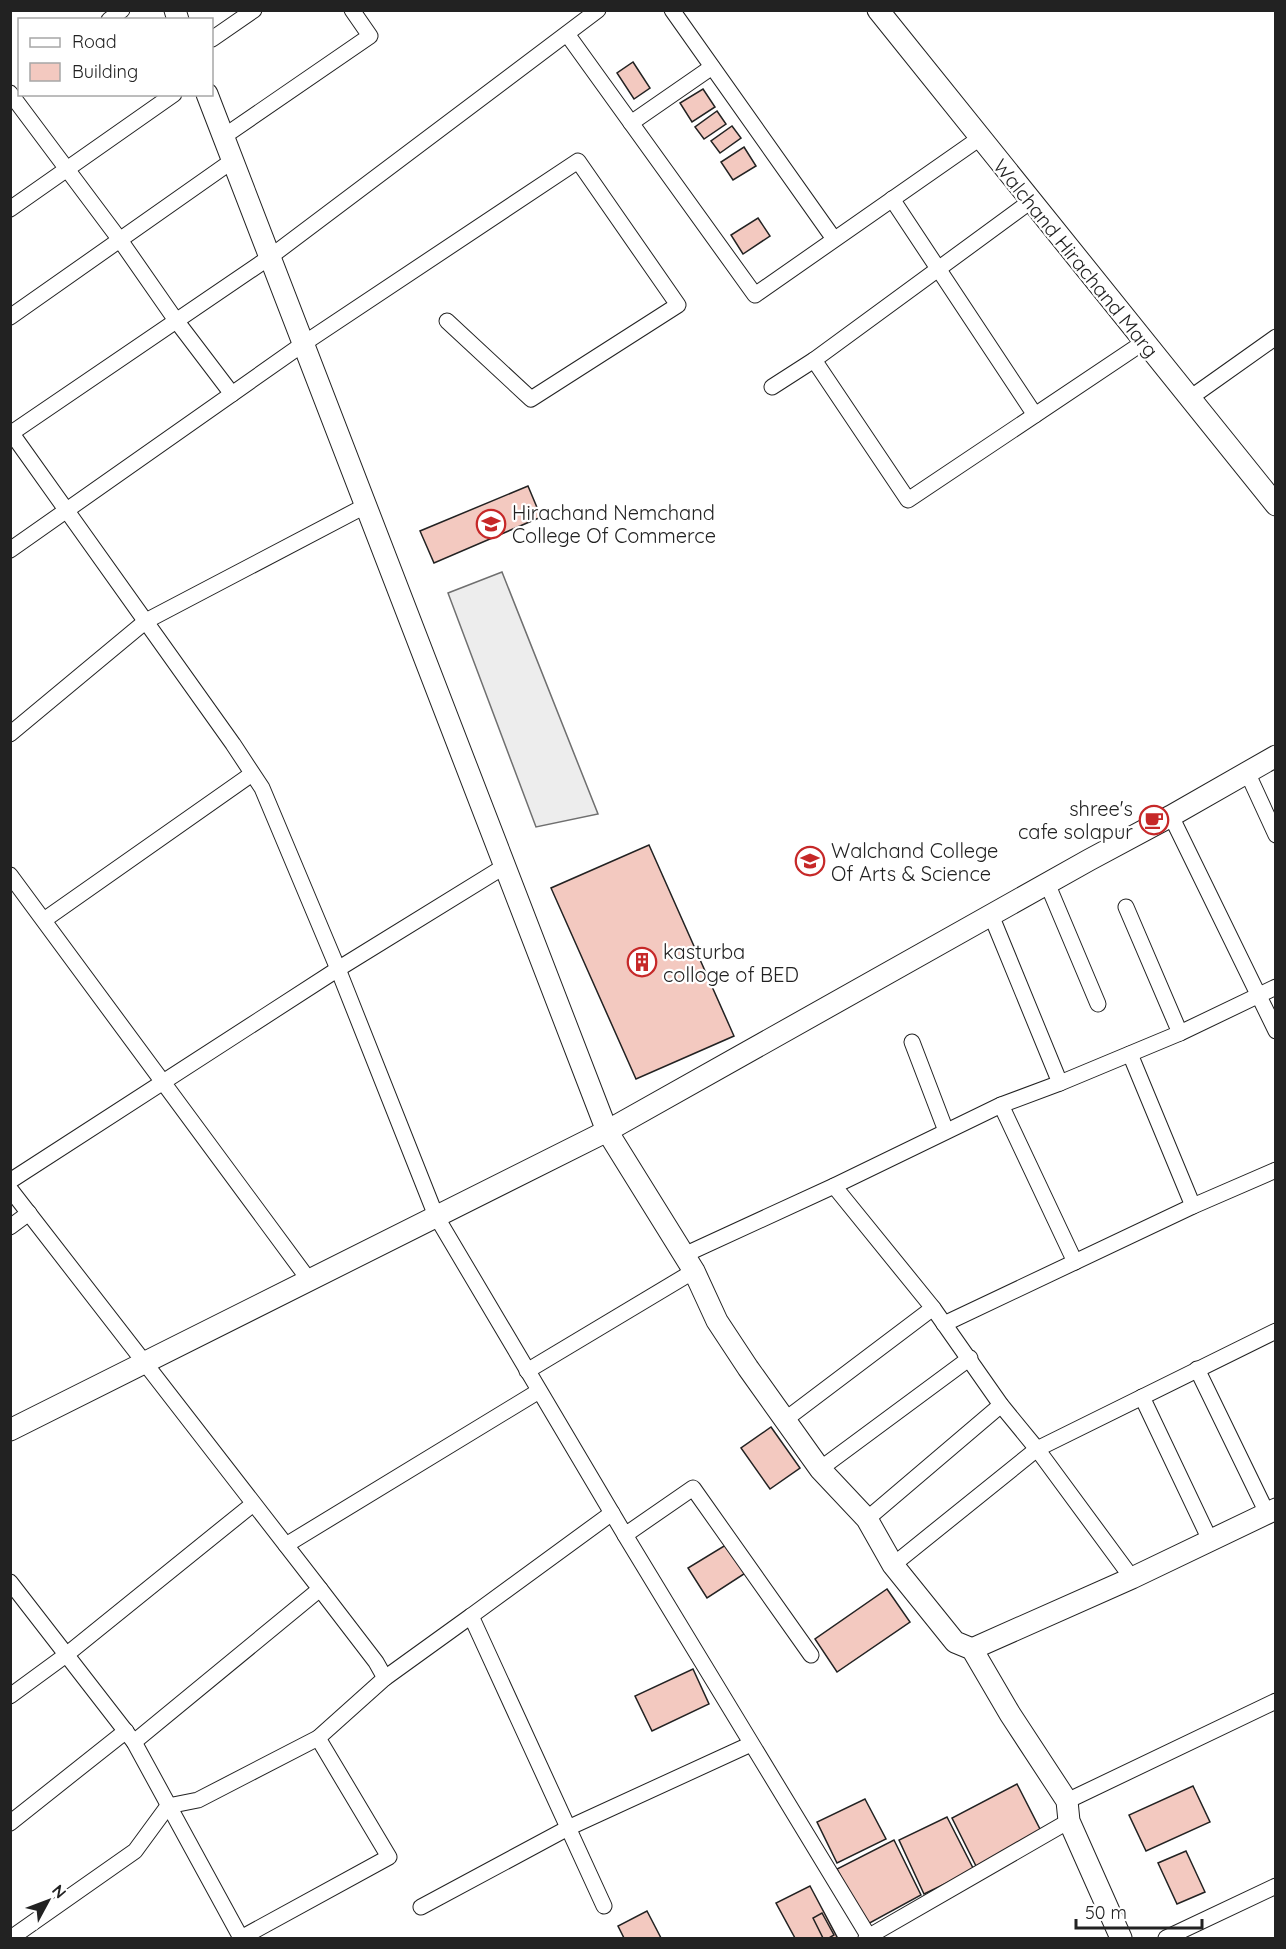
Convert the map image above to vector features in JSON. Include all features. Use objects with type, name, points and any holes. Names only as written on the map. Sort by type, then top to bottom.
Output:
[{"type":"street","points":[[213,38],[254,10]]},
{"type":"street","points":[[223,137],[370,36],[352,10]]},
{"type":"street","points":[[598,10],[270,257],[11,433],[146,621],[261,788],[338,969],[436,1216],[867,1938],[1068,1811],[1275,1701]]},
{"type":"street","points":[[672,10],[834,239]]},
{"type":"street","name":"Walchand Hirachand Marg","points":[[878,10],[1275,505]]},
{"type":"street","points":[[567,34],[754,295],[980,138]]},
{"type":"street","points":[[631,123],[712,68]]},
{"type":"street","points":[[10,91],[232,394]]},
{"type":"street","points":[[10,209],[171,96]]},
{"type":"street","points":[[208,96],[606,1131],[689,1263],[717,1321],[748,1368],[820,1468],[867,1519],[893,1565],[955,1642],[972,1649],[1068,1811],[1121,1938]]},
{"type":"street","points":[[10,317],[232,161]]},
{"type":"street","points":[[10,550],[303,344],[578,161],[678,305],[531,399],[447,321]]},
{"type":"street","points":[[892,199],[1035,415]]},
{"type":"street","points":[[772,387],[814,360],[1031,201]]},
{"type":"street","points":[[1190,398],[1275,337]]},
{"type":"street","points":[[814,360],[908,500],[1144,342]]},
{"type":"street","points":[[10,734],[146,621],[366,506]]},
{"type":"street","points":[[10,1430],[606,1131],[1047,883],[1172,816],[1275,756]]},
{"type":"street","points":[[1247,772],[1275,835]]},
{"type":"street","points":[[44,920],[252,774]]},
{"type":"street","points":[[1172,816],[1275,1031]]},
{"type":"street","points":[[10,1181],[338,969],[505,866]]},
{"type":"street","points":[[10,875],[309,1280]]},
{"type":"street","points":[[1047,883],[1098,1004]]},
{"type":"street","points":[[1126,907],[1180,1033]]},
{"type":"street","points":[[991,915],[1060,1083]]},
{"type":"street","points":[[527,1371],[689,1263],[834,1186],[1001,1105],[1180,1033],[1275,987]]},
{"type":"street","points":[[912,1042],[946,1131]]},
{"type":"street","points":[[1130,1054],[1194,1206]]},
{"type":"street","points":[[1001,1105],[1075,1262]]},
{"type":"street","points":[[944,1324],[1275,1170]]},
{"type":"street","points":[[834,1186],[933,1308],[1002,1405],[1132,1578]]},
{"type":"street","points":[[10,1189],[376,1662],[385,1678]]},
{"type":"street","points":[[10,1227],[29,1213]]},
{"type":"street","points":[[786,1419],[933,1308]]},
{"type":"street","points":[[893,1565],[1036,1449],[1275,1330]]},
{"type":"street","points":[[820,1468],[970,1358]]},
{"type":"street","points":[[972,1649],[1132,1578],[1271,1511],[1197,1369]]},
{"type":"street","points":[[286,1545],[539,1391]]},
{"type":"street","points":[[1142,1397],[1210,1540]]},
{"type":"street","points":[[867,1519],[1002,1405]]},
{"type":"street","points":[[625,1535],[693,1488],[811,1655]]},
{"type":"street","points":[[10,1696],[254,1504]]},
{"type":"street","points":[[11,1938],[135,1851],[168,1806],[198,1800],[318,1738],[385,1678],[612,1514]]},
{"type":"street","points":[[10,1582],[130,1737],[241,1938],[389,1857],[318,1738]]},
{"type":"street","points":[[10,1823],[130,1737],[320,1589]]},
{"type":"street","points":[[471,1616],[604,1906]]},
{"type":"street","points":[[421,1907],[568,1828],[751,1744]]},
{"type":"street","points":[[1166,1938],[1275,1886]]},
{"type":"shaded area","points":[[502,572],[598,814],[536,827],[448,593]]},
{"type":"building","points":[[633,62],[650,88],[634,99],[617,73]]},
{"type":"building","points":[[703,89],[715,107],[692,122],[680,103]]},
{"type":"building","points":[[717,111],[726,124],[704,139],[695,127]]},
{"type":"building","points":[[732,126],[741,138],[720,153],[711,141]]},
{"type":"building","points":[[744,147],[756,166],[733,180],[721,162]]},
{"type":"building","points":[[758,218],[770,236],[743,254],[731,235]]},
{"type":"building","points":[[528,486],[541,517],[434,563],[420,531]]},
{"type":"building","name":"kasturba colloge of BED","points":[[649,845],[734,1036],[636,1079],[551,888]]},
{"type":"building","points":[[771,1427],[800,1468],[770,1489],[741,1448]]},
{"type":"building","points":[[729,1543],[747,1572],[707,1598],[688,1568]]},
{"type":"building","points":[[887,1589],[910,1622],[837,1672],[815,1639]]},
{"type":"building","points":[[693,1669],[709,1704],[652,1731],[635,1696]]},
{"type":"building","points":[[1017,1784],[1042,1833],[977,1868],[952,1818]]},
{"type":"building","points":[[1193,1786],[1210,1822],[1146,1851],[1129,1815]]},
{"type":"building","points":[[865,1799],[886,1839],[837,1863],[817,1822]]},
{"type":"building","points":[[947,1817],[974,1870],[924,1894],[899,1840]]},
{"type":"building","points":[[894,1840],[921,1895],[866,1925],[837,1869]]},
{"type":"building","points":[[1186,1851],[1205,1892],[1177,1904],[1158,1863]]},
{"type":"building","points":[[810,1886],[837,1937],[795,1938],[776,1903]]},
{"type":"building","points":[[647,1911],[661,1938],[624,1938],[618,1926]]},
{"type":"building","points":[[822,1913],[834,1935],[829,1938],[823,1938],[813,1918]]},
{"type":"place","name":"Hirachand Nemchand College Of Commerce","points":[[491,524]]},
{"type":"place","name":"shree's cafe solapur","points":[[1154,820]]},
{"type":"place","name":"Walchand College Of Arts & Science","points":[[810,861]]},
{"type":"place","name":"kasturba colloge of BED","points":[[642,962]]}]
